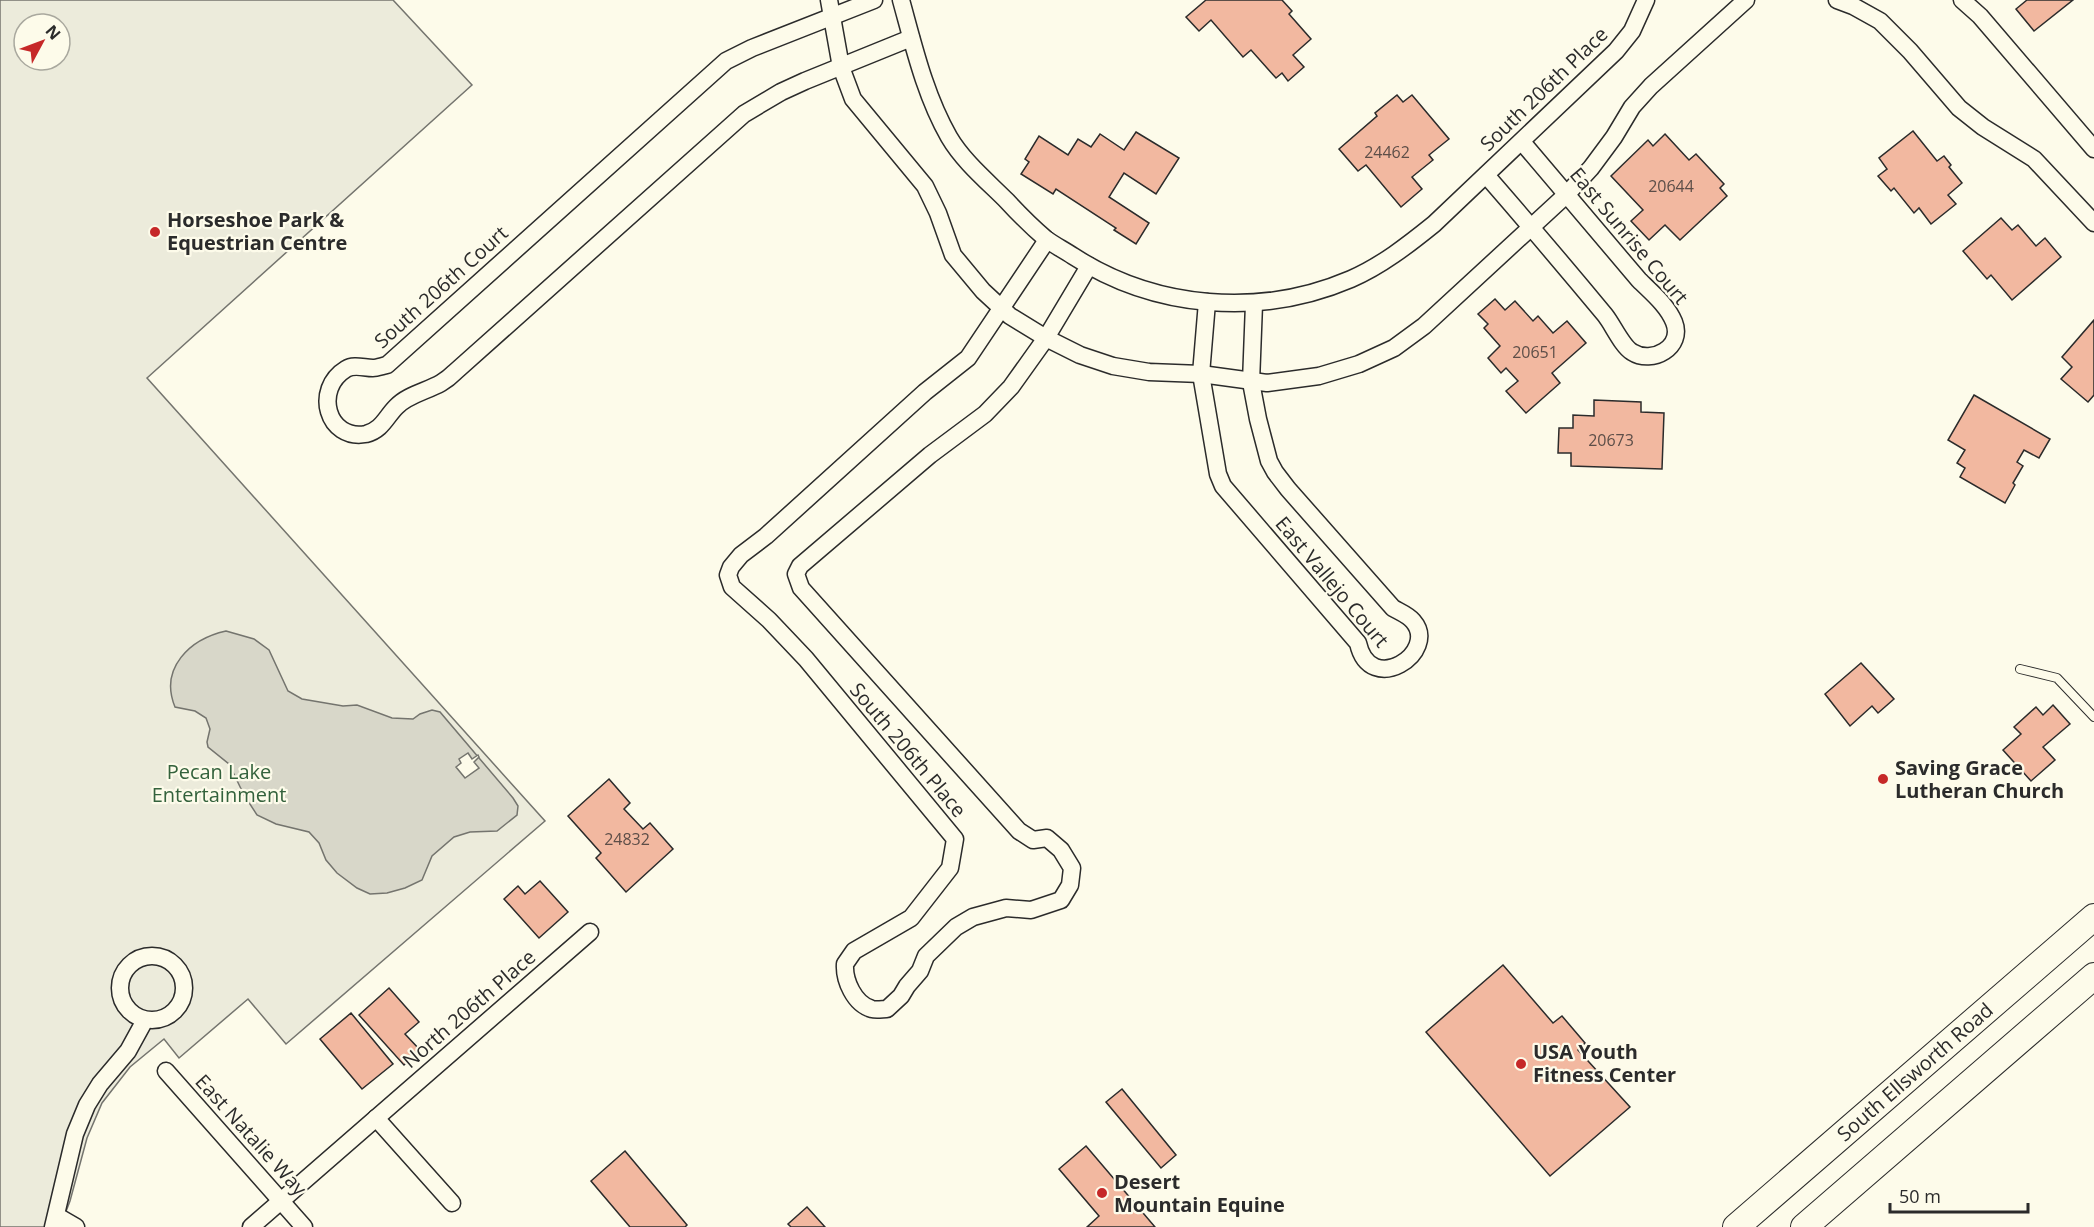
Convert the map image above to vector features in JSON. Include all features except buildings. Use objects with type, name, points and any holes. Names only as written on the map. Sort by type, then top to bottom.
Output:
[{"type":"main road","name":"South Ellsworth Road","points":[[1736,1227],[2094,917]]},
{"type":"main road","points":[[1804,1227],[2094,976]]},
{"type":"street","points":[[829,0],[842,67],[853,99],[925,186],[954,255],[982,291],[1010,316],[1080,355],[1113,366],[1149,372],[1201,374],[1267,383],[1319,376],[1359,364],[1394,348],[1424,326],[1566,195],[1591,168],[1632,108],[1651,86],[1746,0]]},
{"type":"street","name":"South 206th Court","points":[[874,0],[752,48],[726,61],[387,365],[374,368],[362,366],[347,368],[334,380],[327,393],[327,405],[331,418],[339,427],[352,434],[365,434],[377,430],[390,417],[396,406],[441,383],[455,372],[744,114],[781,92],[911,38]]},
{"type":"street","name":"South 206th Place","points":[[901,0],[932,103],[951,139],[974,168],[1047,240],[1089,266],[1143,290],[1174,298],[1254,304],[1317,291],[1351,279],[1385,261],[1434,224],[1616,51],[1632,31],[1646,0]]},
{"type":"street","points":[[1837,0],[1880,21],[1910,51],[1959,108],[1983,127],[2034,159],[2094,223]]},
{"type":"street","points":[[1962,0],[1980,16],[2094,149]]},
{"type":"street","name":"East Sunrise Court","points":[[1486,175],[1607,318],[1629,351],[1644,358],[1660,354],[1671,346],[1676,336],[1675,324],[1670,314],[1522,142]]},
{"type":"street","points":[[1002,308],[1047,240]]},
{"type":"street","points":[[1046,338],[1089,266]]},
{"type":"street","name":"East Vallejo Court","points":[[1207,302],[1201,374],[1218,474],[1224,486],[1358,643],[1366,661],[1381,669],[1394,669],[1415,650],[1419,642],[1417,627],[1412,620],[1393,608],[1275,472],[1269,461],[1251,381],[1254,304]]},
{"type":"street","name":"South 206th Place","points":[[1002,308],[968,358],[925,392],[766,536],[741,555],[731,567],[728,576],[732,587],[769,620],[806,659],[955,839],[950,868],[910,918],[854,951],[845,964],[848,985],[859,1000],[871,1009],[887,1009],[901,996],[920,971],[926,956],[956,927],[973,917],[1006,908],[1031,910],[1061,900],[1070,885],[1072,868],[1061,850],[1047,838],[1033,840],[1019,831],[817,607],[801,588],[796,574],[800,566],[930,455],[985,414],[1011,387],[1046,338]]},
{"type":"street","name":"North 206th Place","points":[[376,1118],[590,932]]},
{"type":"street","points":[[76,1227],[55,1222],[75,1134],[87,1105],[100,1084],[128,1051],[145,1020]]},
{"type":"street","name":"East Natalie Way","points":[[166,1071],[304,1227]]},
{"type":"street","points":[[251,1227],[376,1118],[452,1203]]},
{"type":"lane","points":[[2020,669],[2057,678],[2094,717]]},
{"type":"green space","name":"Pecan Lake Entertainment","points":[[0,0],[393,0],[472,85],[147,378],[545,821],[286,1044],[248,999],[179,1058],[164,1039],[130,1067],[102,1103],[87,1138],[70,1201],[60,1227],[0,1227]]},
{"type":"shaded area","points":[[226,631],[254,639],[269,650],[288,691],[302,699],[343,706],[357,705],[392,718],[413,719],[432,710],[440,712],[513,798],[518,806],[517,815],[497,831],[470,832],[454,837],[432,856],[422,880],[405,888],[387,893],[370,894],[357,888],[337,873],[326,860],[319,843],[309,832],[276,824],[257,815],[229,764],[208,747],[210,729],[206,718],[195,711],[175,707],[171,693],[171,680],[181,657],[201,641]]},
{"type":"pier","points":[[468,753],[472,759],[478,755],[479,757],[474,762],[479,768],[465,778],[456,767],[461,763],[459,759]]},
{"type":"place","name":"Horseshoe Park & Equestrian Centre","points":[[155,232]]},
{"type":"place","name":"Saving Grace Lutheran Church","points":[[1883,779]]},
{"type":"place","name":"USA Youth Fitness Center","points":[[1521,1064]]},
{"type":"place","name":"Desert Mountain Equine","points":[[1102,1193]]}]
